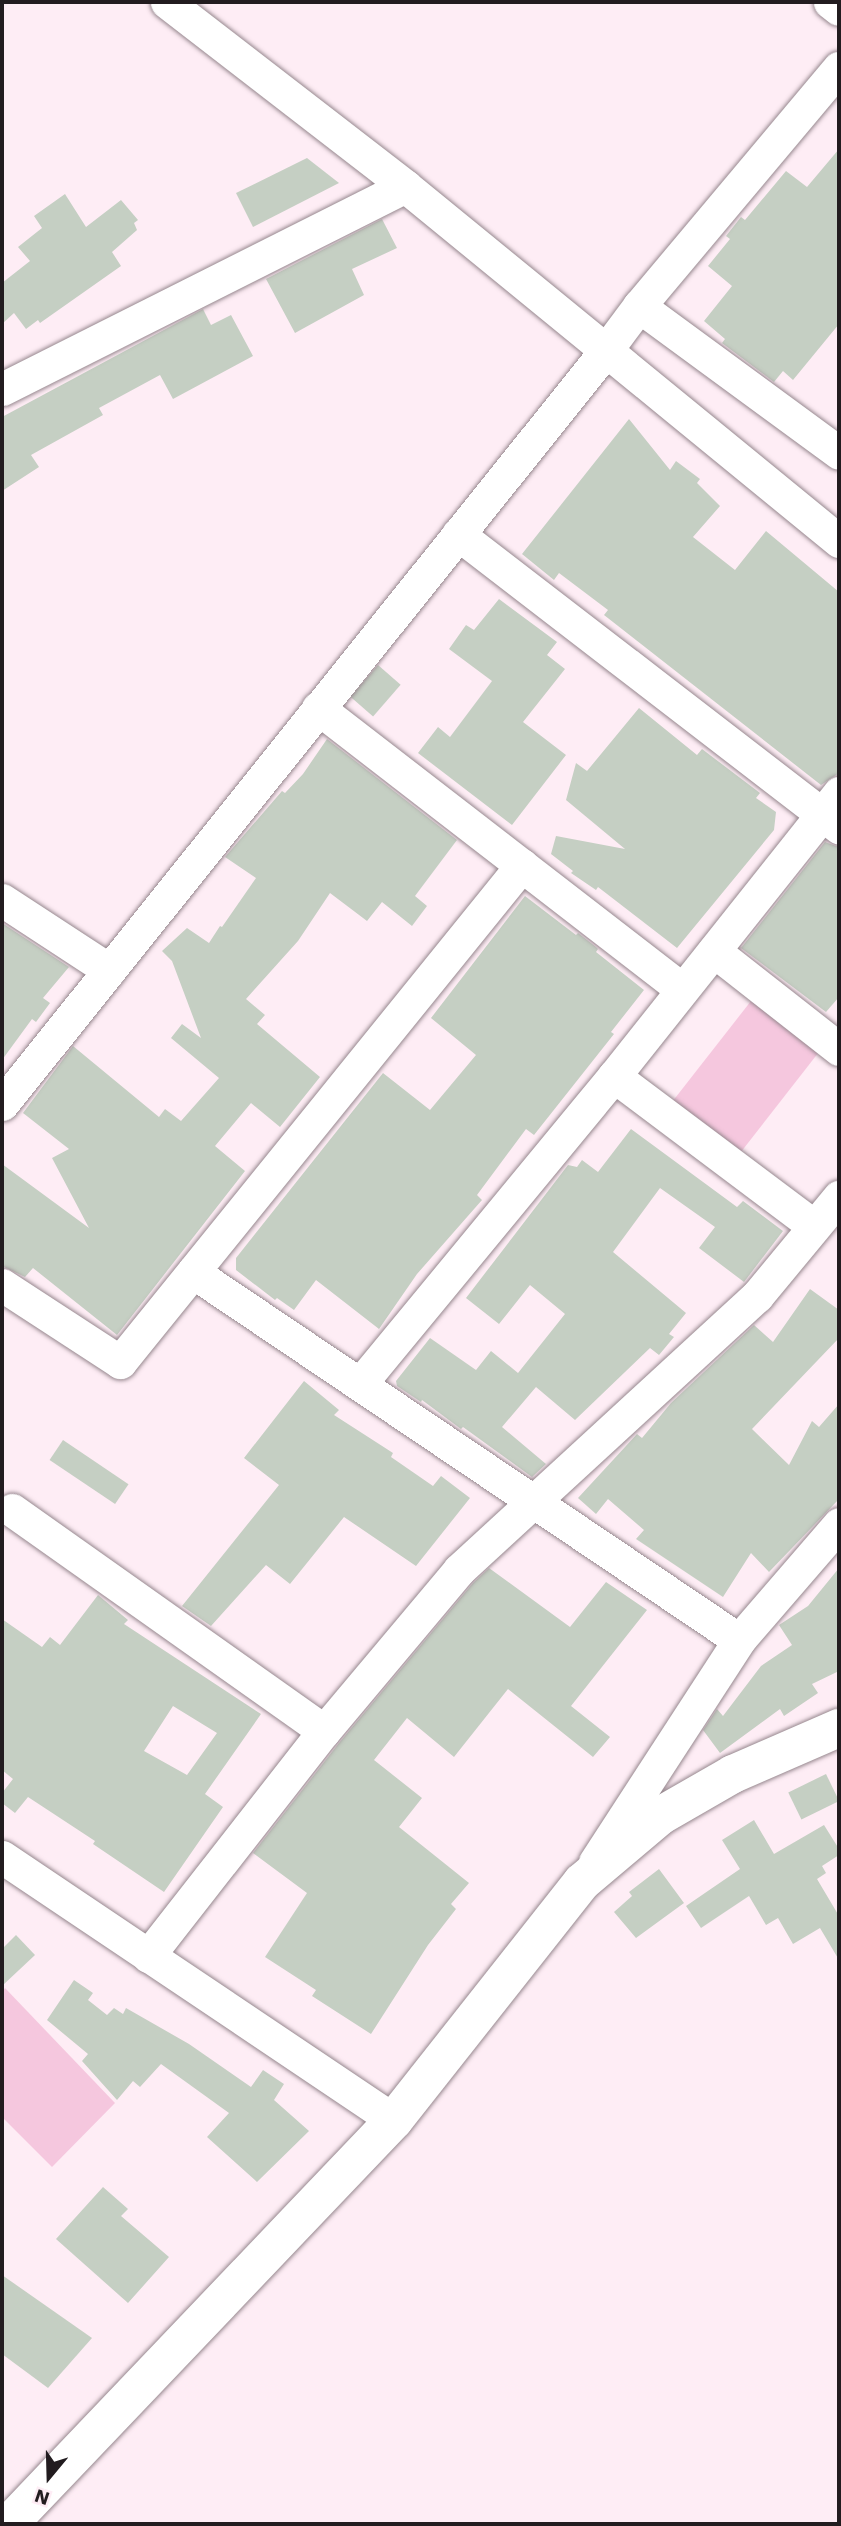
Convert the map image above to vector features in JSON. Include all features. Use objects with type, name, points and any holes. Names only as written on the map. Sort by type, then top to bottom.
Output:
[{"type":"street","points":[[167,2],[405,186],[839,541]]},
{"type":"street","points":[[830,2],[839,9]]},
{"type":"street","points":[[2,1104],[639,306],[839,68]]},
{"type":"street","points":[[2,389],[405,186]]},
{"type":"street","points":[[639,306],[835,442]]},
{"type":"street","points":[[360,1384],[614,1076],[682,989],[834,811],[458,534]]},
{"type":"street","points":[[318,708],[682,989]]},
{"type":"street","points":[[2,1285],[120,1362],[522,865]]},
{"type":"street","points":[[2,900],[109,970]]},
{"type":"street","points":[[714,951],[839,1049]]},
{"type":"street","points":[[614,1076],[814,1226]]},
{"type":"street","points":[[148,1956],[324,1731],[459,1570],[757,1296],[839,1197]]},
{"type":"street","points":[[193,1272],[739,1640]]},
{"type":"street","points":[[12,1510],[324,1731]]},
{"type":"street","points":[[9,2524],[394,2120],[582,1882],[739,1640],[839,1524]]},
{"type":"street","points":[[582,1882],[660,1816],[733,1774],[839,1728]]},
{"type":"street","points":[[2,1857],[394,2120]]},
{"type":"shaded area","points":[[751,1001],[818,1053],[740,1153],[673,1101]]},
{"type":"shaded area","points":[[5,1988],[115,2103],[52,2167],[2,2117],[2,1992]]},
{"type":"building","points":[[839,149],[839,324],[793,380],[783,371],[774,382],[722,343],[725,339],[704,321],[732,286],[708,266],[730,239],[726,236],[741,217],[745,220],[786,171],[807,187]]},
{"type":"building","points":[[307,158],[339,183],[253,227],[236,193]]},
{"type":"building","points":[[65,194],[86,227],[121,200],[138,220],[134,223],[137,230],[112,252],[121,266],[40,323],[38,320],[26,329],[14,313],[2,324],[2,283],[30,261],[18,247],[42,228],[34,216]]},
{"type":"building","points":[[382,219],[397,248],[352,269],[364,295],[295,333],[266,279]]},
{"type":"building","points":[[203,309],[211,325],[231,315],[253,356],[173,399],[160,375],[99,408],[103,415],[31,455],[39,467],[2,491],[2,417]]},
{"type":"building","points":[[629,419],[670,470],[676,461],[700,479],[697,483],[720,506],[693,537],[735,570],[766,531],[839,592],[839,773],[821,785],[604,615],[608,610],[559,573],[554,580],[522,554]]},
{"type":"building","points":[[499,599],[557,642],[547,655],[565,669],[523,722],[566,755],[512,825],[418,753],[438,727],[450,737],[492,681],[449,649],[466,625],[474,630]]},
{"type":"building","points":[[378,665],[401,685],[373,716],[350,697]]},
{"type":"building","points":[[639,708],[697,755],[702,749],[760,793],[756,798],[776,812],[774,830],[677,948],[598,887],[596,890],[571,873],[573,871],[551,854],[556,836],[625,849],[566,800],[576,763],[587,771]]},
{"type":"building","points":[[327,739],[457,840],[415,896],[427,906],[412,926],[382,902],[367,921],[330,893],[298,941],[246,999],[265,1015],[257,1024],[320,1077],[280,1127],[251,1103],[215,1146],[245,1171],[117,1335],[33,1268],[25,1277],[2,1266],[2,1164],[89,1228],[52,1158],[69,1149],[23,1113],[73,1046],[159,1117],[165,1109],[181,1121],[219,1078],[171,1038],[182,1024],[201,1038],[172,961],[162,951],[187,928],[209,943],[220,926],[222,927],[256,878],[225,857],[282,791],[285,793],[303,774]]},
{"type":"building","points":[[825,842],[839,847],[839,997],[826,1012],[741,948]]},
{"type":"building","points":[[525,896],[596,947],[596,952],[644,990],[611,1032],[614,1034],[534,1135],[526,1129],[477,1195],[482,1200],[417,1274],[379,1329],[316,1280],[294,1310],[277,1298],[275,1300],[236,1270],[236,1258],[383,1073],[430,1110],[476,1055],[431,1018]]},
{"type":"building","points":[[2,923],[69,967],[43,998],[50,1003],[36,1022],[32,1019],[2,1060]]},
{"type":"building","points":[[631,1129],[737,1207],[743,1201],[783,1231],[744,1282],[699,1248],[715,1227],[660,1188],[613,1252],[686,1313],[669,1334],[674,1337],[659,1355],[650,1348],[575,1420],[536,1387],[502,1427],[546,1464],[532,1477],[463,1427],[461,1429],[422,1400],[421,1402],[397,1386],[396,1381],[430,1338],[476,1370],[491,1351],[518,1373],[565,1314],[530,1285],[499,1324],[466,1298],[568,1165],[577,1167],[582,1160],[598,1172]]},
{"type":"building","points":[[810,1289],[839,1310],[839,1338],[752,1429],[789,1465],[812,1421],[819,1427],[839,1404],[839,1499],[769,1572],[751,1553],[723,1597],[636,1539],[644,1530],[608,1499],[596,1514],[578,1498],[637,1434],[642,1438],[671,1403],[754,1325],[773,1342]]},
{"type":"building","points":[[304,1381],[339,1410],[334,1415],[393,1453],[391,1457],[433,1486],[441,1476],[470,1498],[416,1566],[344,1517],[290,1584],[266,1565],[211,1626],[182,1606],[279,1485],[244,1458]]},
{"type":"building","points":[[63,1440],[128,1484],[115,1504],[50,1460]]},
{"type":"building","points":[[489,1568],[570,1627],[606,1582],[647,1610],[571,1706],[610,1737],[593,1757],[508,1689],[454,1757],[407,1718],[374,1760],[422,1798],[399,1827],[469,1883],[451,1904],[456,1909],[428,1945],[371,2034],[312,1996],[316,1990],[265,1957],[307,1893],[253,1853],[339,1743],[473,1583]]},
{"type":"building","points":[[839,1568],[839,1671],[812,1684],[818,1693],[784,1716],[780,1709],[720,1753],[703,1730],[717,1709],[723,1716],[761,1666],[792,1645],[779,1625],[808,1606]]},
{"type":"building","points":[[98,1595],[128,1620],[124,1624],[261,1714],[205,1794],[223,1807],[164,1892],[93,1844],[95,1841],[28,1797],[15,1813],[2,1803],[2,1793],[13,1779],[2,1770],[2,1619],[42,1647],[50,1637],[60,1645]],"holes":[[[173,1706],[217,1733],[187,1775],[144,1751]]]},
{"type":"building","points":[[826,1774],[839,1801],[801,1819],[788,1792]]},
{"type":"building","points":[[754,1820],[774,1854],[824,1825],[839,1849],[839,1855],[822,1866],[826,1873],[817,1879],[839,1916],[839,1960],[820,1928],[793,1944],[778,1918],[766,1925],[749,1896],[701,1928],[686,1906],[740,1869],[722,1840]]},
{"type":"building","points":[[659,1869],[684,1903],[636,1938],[614,1912],[632,1896],[629,1892]]},
{"type":"building","points":[[16,1935],[35,1955],[2,1986],[2,1949]]},
{"type":"building","points":[[74,1980],[93,1993],[88,2000],[107,2015],[114,2008],[123,2014],[126,2008],[189,2044],[251,2087],[263,2070],[284,2084],[274,2100],[309,2131],[257,2182],[207,2137],[229,2113],[161,2064],[140,2087],[133,2081],[117,2100],[82,2061],[88,2054],[47,2020]]},
{"type":"building","points":[[103,2187],[128,2209],[121,2216],[169,2257],[128,2303],[56,2239]]},
{"type":"building","points":[[2,2275],[92,2338],[48,2388],[2,2354]]}]
